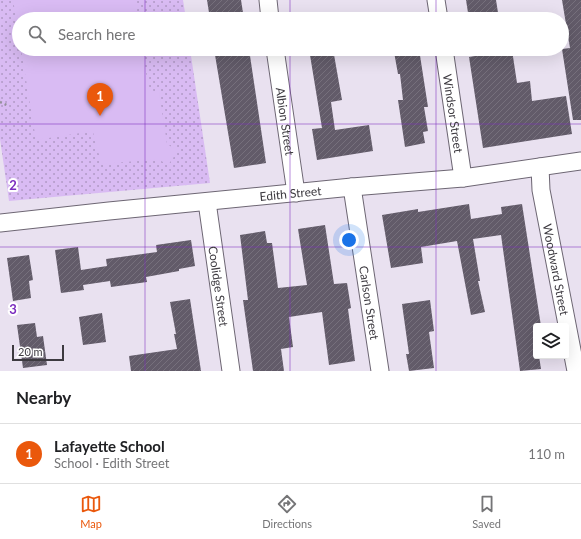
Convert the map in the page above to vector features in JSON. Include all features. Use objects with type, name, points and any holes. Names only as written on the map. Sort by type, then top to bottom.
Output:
[{"type":"street","points":[[268,0],[269,12]]},
{"type":"street","points":[[436,0],[438,12]]},
{"type":"street","name":"Albion Street","points":[[276,56],[296,193]]},
{"type":"street","name":"Windsor Street","points":[[445,56],[463,178]]},
{"type":"street","name":"Edith Street","points":[[0,224],[109,211],[352,187],[463,178],[581,161]]},
{"type":"street","name":"Woodward Street","points":[[540,167],[541,190],[576,371]]},
{"type":"street","name":"Carlson Street","points":[[352,187],[380,371]]},
{"type":"street","name":"Coolidge Street","points":[[207,202],[231,371]]},
{"type":"path","points":[[0,102],[9,106]]},
{"type":"shaded area","points":[[0,0],[183,0],[185,12],[12,12],[12,56],[191,56],[210,183],[9,201],[0,139]]},
{"type":"shaded area","points":[[13,0],[135,0],[137,12],[15,12]]},
{"type":"shaded area","points":[[22,56],[143,56],[149,90],[159,92],[167,144],[178,151],[168,165],[158,159],[103,164],[96,147],[93,131],[36,140]]},
{"type":"building","points":[[207,0],[241,0],[243,12],[209,12]]},
{"type":"building","points":[[466,0],[496,0],[498,12],[468,12]]},
{"type":"building","points":[[562,0],[581,0],[581,120],[573,120],[563,56],[569,56],[569,12],[564,12]]},
{"type":"building","points":[[215,56],[250,56],[266,163],[234,168]]},
{"type":"building","points":[[310,56],[334,56],[342,100],[331,102],[335,130],[369,125],[373,151],[317,160],[312,129],[322,128]]},
{"type":"building","points":[[395,56],[420,56],[428,107],[424,107],[428,131],[423,132],[425,143],[405,147],[398,100],[403,100],[400,74],[398,74]]},
{"type":"building","points":[[513,56],[517,83],[530,81],[532,101],[566,96],[572,134],[483,148],[469,57]]},
{"type":"building","points":[[469,204],[471,219],[502,214],[501,207],[522,204],[541,323],[533,323],[533,359],[539,359],[541,369],[520,371],[501,235],[473,239],[480,281],[478,281],[485,312],[471,315],[457,241],[421,247],[423,263],[391,268],[382,215],[418,209],[418,212]]},
{"type":"building","points":[[325,225],[334,284],[347,283],[351,308],[348,309],[355,361],[329,365],[322,312],[289,317],[293,347],[281,349],[284,371],[253,371],[243,300],[248,300],[240,235],[265,231],[267,243],[272,243],[278,288],[307,285],[298,229]]},
{"type":"building","points":[[191,240],[195,266],[179,269],[179,271],[146,277],[147,282],[111,287],[110,281],[83,285],[84,290],[61,293],[55,250],[78,247],[81,270],[107,266],[106,259],[157,252],[156,245]]},
{"type":"building","points":[[29,255],[33,280],[29,281],[31,298],[13,301],[7,258]]},
{"type":"building","points":[[190,299],[201,371],[131,371],[129,356],[177,349],[174,334],[176,334],[170,302]]},
{"type":"building","points":[[430,300],[434,331],[429,332],[434,368],[409,371],[406,354],[409,354],[402,304]]},
{"type":"building","points":[[102,313],[106,342],[83,345],[79,317]]},
{"type":"building","points":[[35,323],[37,337],[43,336],[47,365],[23,368],[17,325]]},
{"type":"place","name":"Lafayette School","points":[[100,116]]}]
